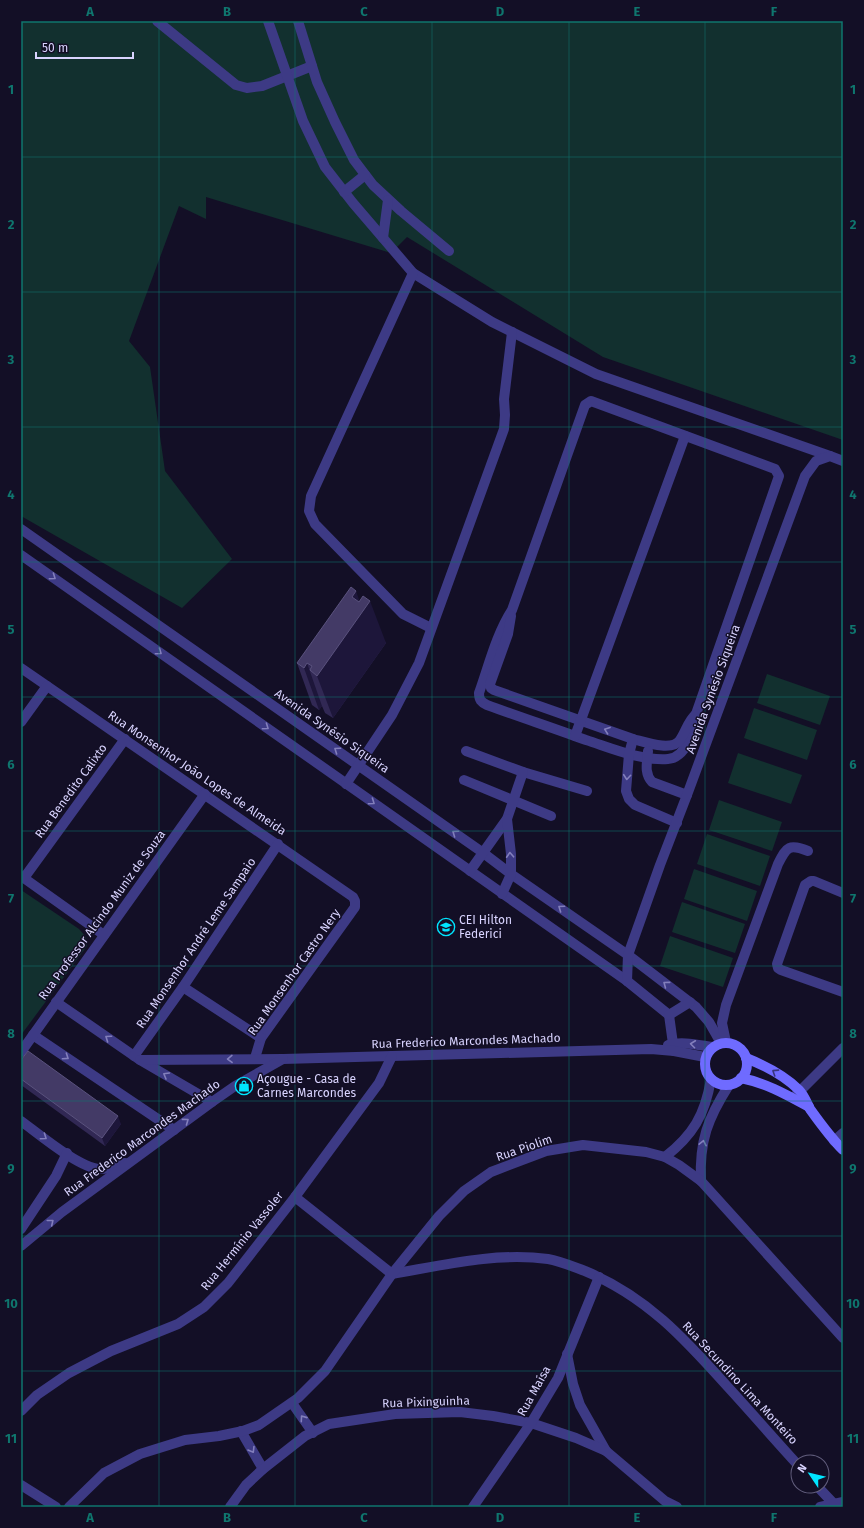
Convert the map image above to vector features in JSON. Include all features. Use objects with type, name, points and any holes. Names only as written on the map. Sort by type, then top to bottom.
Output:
[{"type":"street","points":[[156,21],[236,85],[247,88],[262,86],[312,66]]},
{"type":"street","points":[[268,21],[303,121],[325,167],[344,192],[413,273],[492,322],[596,374],[843,461]]},
{"type":"street","points":[[298,21],[317,82],[354,160],[373,186],[449,251]]},
{"type":"street","points":[[344,192],[365,175]]},
{"type":"street","points":[[383,238],[388,200]]},
{"type":"street","points":[[413,273],[311,496],[310,511],[315,524],[403,614],[431,628]]},
{"type":"street","points":[[346,784],[392,715],[419,663],[504,429],[506,415],[504,399],[512,332]]},
{"type":"street","points":[[512,610],[498,635],[479,693],[479,699],[483,703],[629,754],[669,759],[680,755],[688,745],[696,724],[696,714],[779,476],[775,469],[591,401],[588,402],[585,406],[512,610],[508,634],[490,684],[491,688],[494,690],[650,744],[672,747],[676,745],[689,722],[696,714]]},
{"type":"street","points":[[575,736],[685,436]]},
{"type":"street","name":"Avenida Synésio Siqueira","points":[[627,981],[628,955],[805,476],[816,461],[830,456]]},
{"type":"street","name":"Avenida Synésio Siqueira","points":[[21,529],[628,955],[696,1007],[709,1022],[719,1044]]},
{"type":"street","points":[[21,555],[627,981],[669,1015],[674,1047]]},
{"type":"street","name":"Rua Monsenhor João Lopes de Almeida","points":[[21,668],[278,844],[353,897],[355,901]]},
{"type":"street","points":[[21,722],[47,686]]},
{"type":"street","name":"Rua Benedito Calixto","points":[[22,877],[125,739]]},
{"type":"street","points":[[633,739],[629,754],[626,791],[629,799],[635,805],[677,823]]},
{"type":"street","points":[[650,744],[646,770],[648,777],[652,782],[687,795]]},
{"type":"street","points":[[466,751],[523,772],[587,791]]},
{"type":"street","points":[[470,871],[482,852],[507,819],[523,772]]},
{"type":"street","points":[[464,780],[551,816]]},
{"type":"street","name":"Rua Professor Alcindo Muniz de Souza","points":[[21,1052],[205,794]]},
{"type":"street","points":[[502,894],[511,874],[507,819]]},
{"type":"street","name":"Rua Monsenhor André Leme Sampaio","points":[[137,1058],[278,844]]},
{"type":"street","points":[[665,1157],[677,1148],[696,1125],[708,1097],[711,1080],[705,1069],[705,1057],[719,1044],[726,1005],[778,864],[785,851],[789,848],[795,847],[808,851]]},
{"type":"street","points":[[22,877],[104,935]]},
{"type":"street","points":[[843,893],[814,881],[811,881],[806,885],[777,964],[778,968],[781,970],[843,992]]},
{"type":"street","name":"Rua Monsenhor Castro Nery","points":[[255,1058],[260,1038],[355,907],[355,901]]},
{"type":"street","points":[[183,987],[260,1038]]},
{"type":"street","points":[[56,1002],[137,1058],[212,1102]]},
{"type":"street","points":[[669,1015],[690,1002]]},
{"type":"street","points":[[34,1035],[174,1130]]},
{"type":"street","points":[[700,1181],[700,1161],[706,1128],[729,1085],[741,1078],[747,1065],[746,1058],[741,1048],[737,1045],[719,1044]]},
{"type":"street","name":"Rua Frederico Marcondes Machado","points":[[137,1058],[283,1059],[651,1049],[719,1044]]},
{"type":"street","name":"Rua Frederico Marcondes Machado","points":[[674,1047],[705,1057]]},
{"type":"street","points":[[796,1094],[843,1048]]},
{"type":"street","name":"Rua Hermínio Vassoler","points":[[21,1411],[37,1395],[69,1373],[111,1351],[178,1324],[204,1307],[228,1283],[295,1197],[379,1083],[392,1056]]},
{"type":"street","points":[[746,1058],[764,1065],[776,1072],[810,1108],[834,1141],[843,1150]]},
{"type":"street","name":"Rua Frederico Marcondes Machado","points":[[21,1246],[62,1212],[212,1102],[235,1086],[283,1059]]},
{"type":"street","points":[[741,1078],[756,1081],[796,1094]]},
{"type":"street","points":[[711,1080],[723,1085],[729,1085]]},
{"type":"street","points":[[21,1121],[88,1166],[100,1169],[113,1167],[132,1161]]},
{"type":"street","points":[[834,1141],[843,1133]]},
{"type":"street","name":"Rua Piolim","points":[[69,1507],[104,1473],[140,1454],[185,1440],[219,1436],[259,1425],[292,1403],[325,1371],[392,1274],[439,1216],[464,1191],[491,1172],[546,1151],[583,1145],[646,1152],[665,1157],[679,1165],[700,1181],[843,1338]]},
{"type":"street","points":[[21,1229],[56,1176],[67,1153]]},
{"type":"street","points":[[295,1197],[392,1274]]},
{"type":"street","name":"Rua Secundino Lima Monteiro","points":[[392,1274],[471,1260],[511,1257],[549,1260],[599,1277],[622,1289],[652,1311],[684,1338],[790,1456]]},
{"type":"street","name":"Rua Maísa","points":[[474,1507],[531,1423],[558,1378],[599,1277]]},
{"type":"street","points":[[567,1354],[573,1384],[580,1405],[606,1451]]},
{"type":"street","points":[[292,1403],[313,1433]]},
{"type":"street","name":"Rua Pixinguinha","points":[[230,1507],[246,1485],[264,1469],[305,1436],[329,1424],[396,1414],[460,1412],[531,1423],[576,1438],[606,1451],[665,1501],[677,1507]]},
{"type":"street","points":[[241,1431],[264,1469]]},
{"type":"street","points":[[21,1485],[56,1507]]},
{"type":"street","points":[[827,1494],[838,1503]]},
{"type":"street","points":[[820,1507],[838,1503]]},
{"type":"green space","points":[[21,21],[843,21],[843,440],[603,357],[407,237],[391,253],[206,197],[206,219],[179,206],[129,341],[150,367],[165,471],[232,559],[182,608],[21,516]]},
{"type":"green space","points":[[767,674],[830,696],[820,725],[757,703]]},
{"type":"green space","points":[[754,708],[817,730],[807,760],[744,738]]},
{"type":"green space","points":[[738,753],[802,775],[791,804],[728,783]]},
{"type":"green space","points":[[719,800],[782,822],[772,851],[709,830]]},
{"type":"green space","points":[[707,834],[770,856],[760,886],[697,864]]},
{"type":"green space","points":[[694,869],[757,891],[747,921],[684,899]]},
{"type":"green space","points":[[21,890],[79,929],[86,937],[87,946],[21,1035]]},
{"type":"green space","points":[[682,902],[745,924],[735,953],[672,932]]},
{"type":"green space","points":[[670,936],[733,958],[723,987],[660,966]]},
{"type":"building","points":[[351,587],[356,591],[352,597],[359,602],[363,596],[370,601],[317,676],[310,670],[312,666],[307,663],[304,668],[297,663]]},
{"type":"building","points":[[28,1051],[118,1116],[102,1138],[21,1079],[21,1060]]},
{"type":"place","name":"CEI Hilton Federici","points":[[446,927]]},
{"type":"place","name":"Açougue - Casa de Carnes Marcondes","points":[[244,1086]]}]
